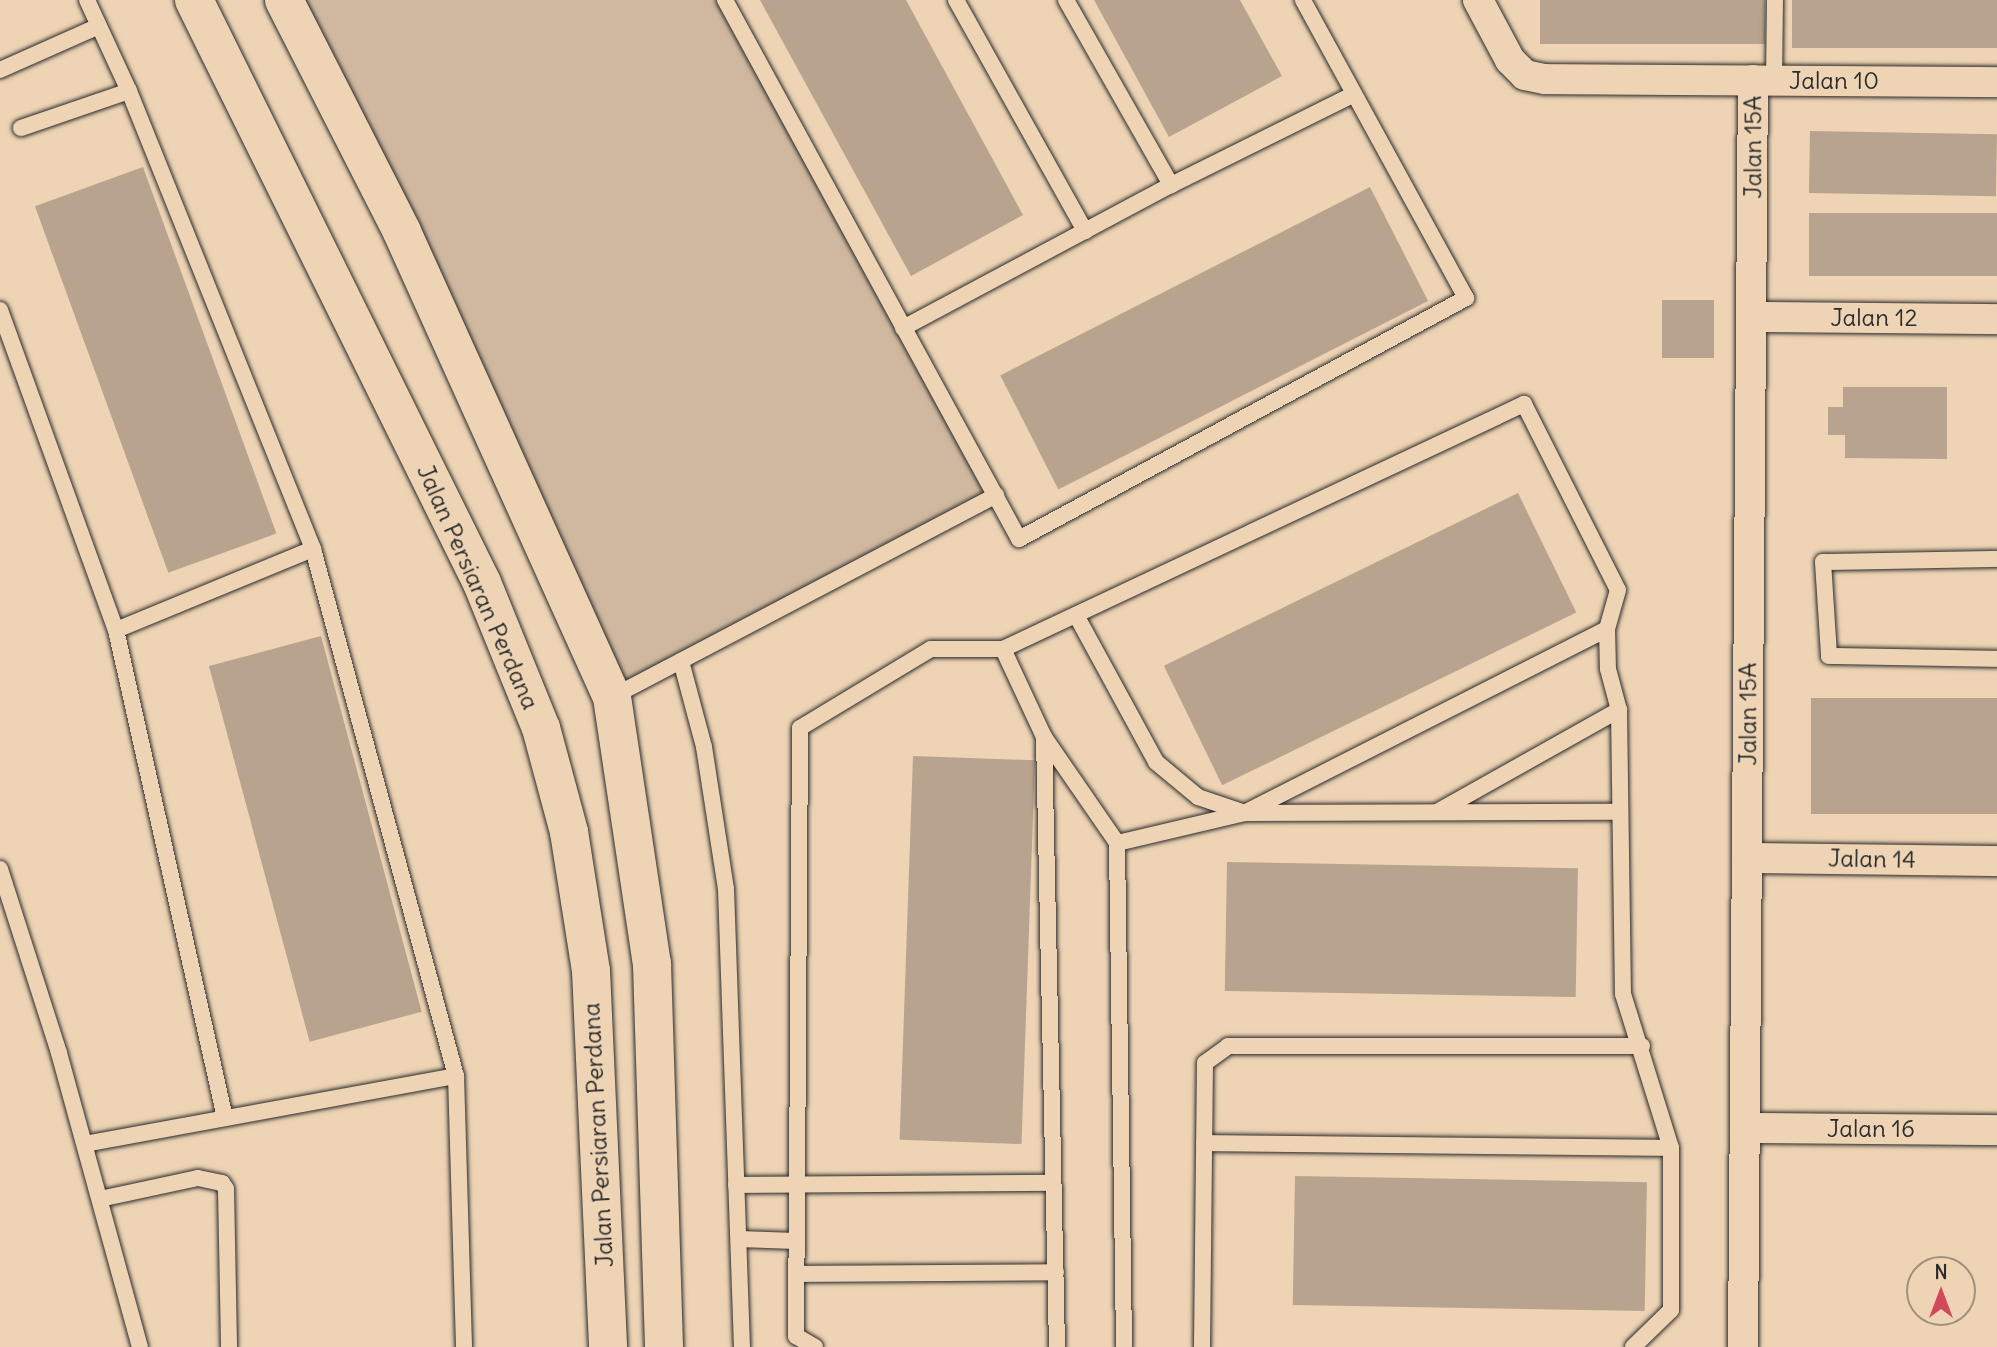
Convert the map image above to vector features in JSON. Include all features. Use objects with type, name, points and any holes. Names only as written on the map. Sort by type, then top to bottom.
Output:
[{"type":"street","name":"Jalan Persiaran Perdana","points":[[194,0],[482,583],[541,728],[569,832],[591,971],[608,1347]]},
{"type":"street","points":[[284,0],[402,232],[612,696],[653,964],[664,1347]]},
{"type":"street","name":"Jalan 10","points":[[1478,0],[1510,60],[1525,75],[1544,79],[1997,82]]},
{"type":"street","name":"Jalan 15A","points":[[1743,1347],[1752,317],[1764,80]]},
{"type":"street","name":"Jalan 12","points":[[1752,317],[1997,319]]},
{"type":"street","name":"Jalan 14","points":[[1747,858],[1997,861]]},
{"type":"street","name":"Jalan 16","points":[[1745,1128],[1997,1130]]},
{"type":"lane","points":[[87,0],[129,91],[313,549],[456,1076],[464,1347]]},
{"type":"lane","points":[[725,0],[1019,539],[1466,298],[1303,0]]},
{"type":"lane","points":[[956,0],[1086,231]]},
{"type":"lane","points":[[1066,0],[1171,185]]},
{"type":"lane","points":[[1764,80],[1775,0]]},
{"type":"lane","points":[[0,70],[99,26]]},
{"type":"lane","points":[[21,128],[129,91]]},
{"type":"lane","points":[[903,328],[1171,185],[1354,94]]},
{"type":"lane","points":[[0,310],[116,630],[225,1118]]},
{"type":"lane","points":[[815,1347],[796,1336],[800,728],[931,649],[1003,649],[1524,404],[1618,590],[1607,629],[1608,669],[1619,710],[1623,994],[1642,1046],[1671,1148],[1671,1310],[1633,1347]]},
{"type":"lane","points":[[612,696],[996,495]]},
{"type":"lane","points":[[116,630],[313,549]]},
{"type":"lane","points":[[1997,559],[1823,562],[1829,656],[1997,659]]},
{"type":"lane","points":[[1076,615],[1156,762],[1198,797],[1245,813],[1619,812]]},
{"type":"lane","points":[[1117,844],[1245,813],[1607,629]]},
{"type":"lane","points":[[1003,649],[1044,737],[1117,844],[1124,1347]]},
{"type":"lane","points":[[681,661],[704,747],[726,890],[742,1347]]},
{"type":"lane","points":[[1435,813],[1619,710]]},
{"type":"lane","points":[[1044,737],[1057,1347]]},
{"type":"lane","points":[[0,869],[85,1144],[140,1347]]},
{"type":"lane","points":[[1202,1347],[1205,1063],[1228,1046],[1642,1046]]},
{"type":"lane","points":[[85,1144],[456,1076]]},
{"type":"lane","points":[[1204,1143],[1671,1148]]},
{"type":"lane","points":[[100,1199],[198,1178],[222,1183],[226,1189],[229,1347]]},
{"type":"lane","points":[[736,1185],[1052,1183]]},
{"type":"lane","points":[[739,1239],[796,1241]]},
{"type":"lane","points":[[796,1274],[1056,1272]]},
{"type":"shaded area","points":[[291,0],[724,0],[995,495],[612,694]]},
{"type":"building","points":[[760,0],[906,0],[1023,215],[911,276]]},
{"type":"building","points":[[1094,0],[1240,0],[1282,76],[1169,137]]},
{"type":"building","points":[[1540,0],[1765,0],[1765,44],[1540,44]]},
{"type":"building","points":[[1792,0],[1997,0],[1997,48],[1792,48]]},
{"type":"building","points":[[1810,131],[1997,134],[1996,196],[1809,193]]},
{"type":"building","points":[[143,167],[276,533],[168,573],[35,206]]},
{"type":"building","points":[[1370,187],[1428,301],[1058,489],[1000,375]]},
{"type":"building","points":[[1809,213],[1997,213],[1997,276],[1809,276]]},
{"type":"building","points":[[1662,300],[1714,300],[1714,358],[1662,358]]},
{"type":"building","points":[[1843,387],[1947,387],[1947,459],[1845,458],[1845,435],[1828,435],[1828,407],[1843,407]]},
{"type":"building","points":[[1518,493],[1576,613],[1222,785],[1164,666]]},
{"type":"building","points":[[321,636],[422,1012],[310,1042],[209,666]]},
{"type":"building","points":[[1811,698],[1997,698],[1997,814],[1811,814]]},
{"type":"building","points":[[913,756],[1035,760],[1022,1144],[900,1140]]},
{"type":"building","points":[[1227,862],[1578,868],[1576,997],[1225,991]]},
{"type":"building","points":[[1295,1176],[1647,1182],[1645,1311],[1293,1305]]}]
